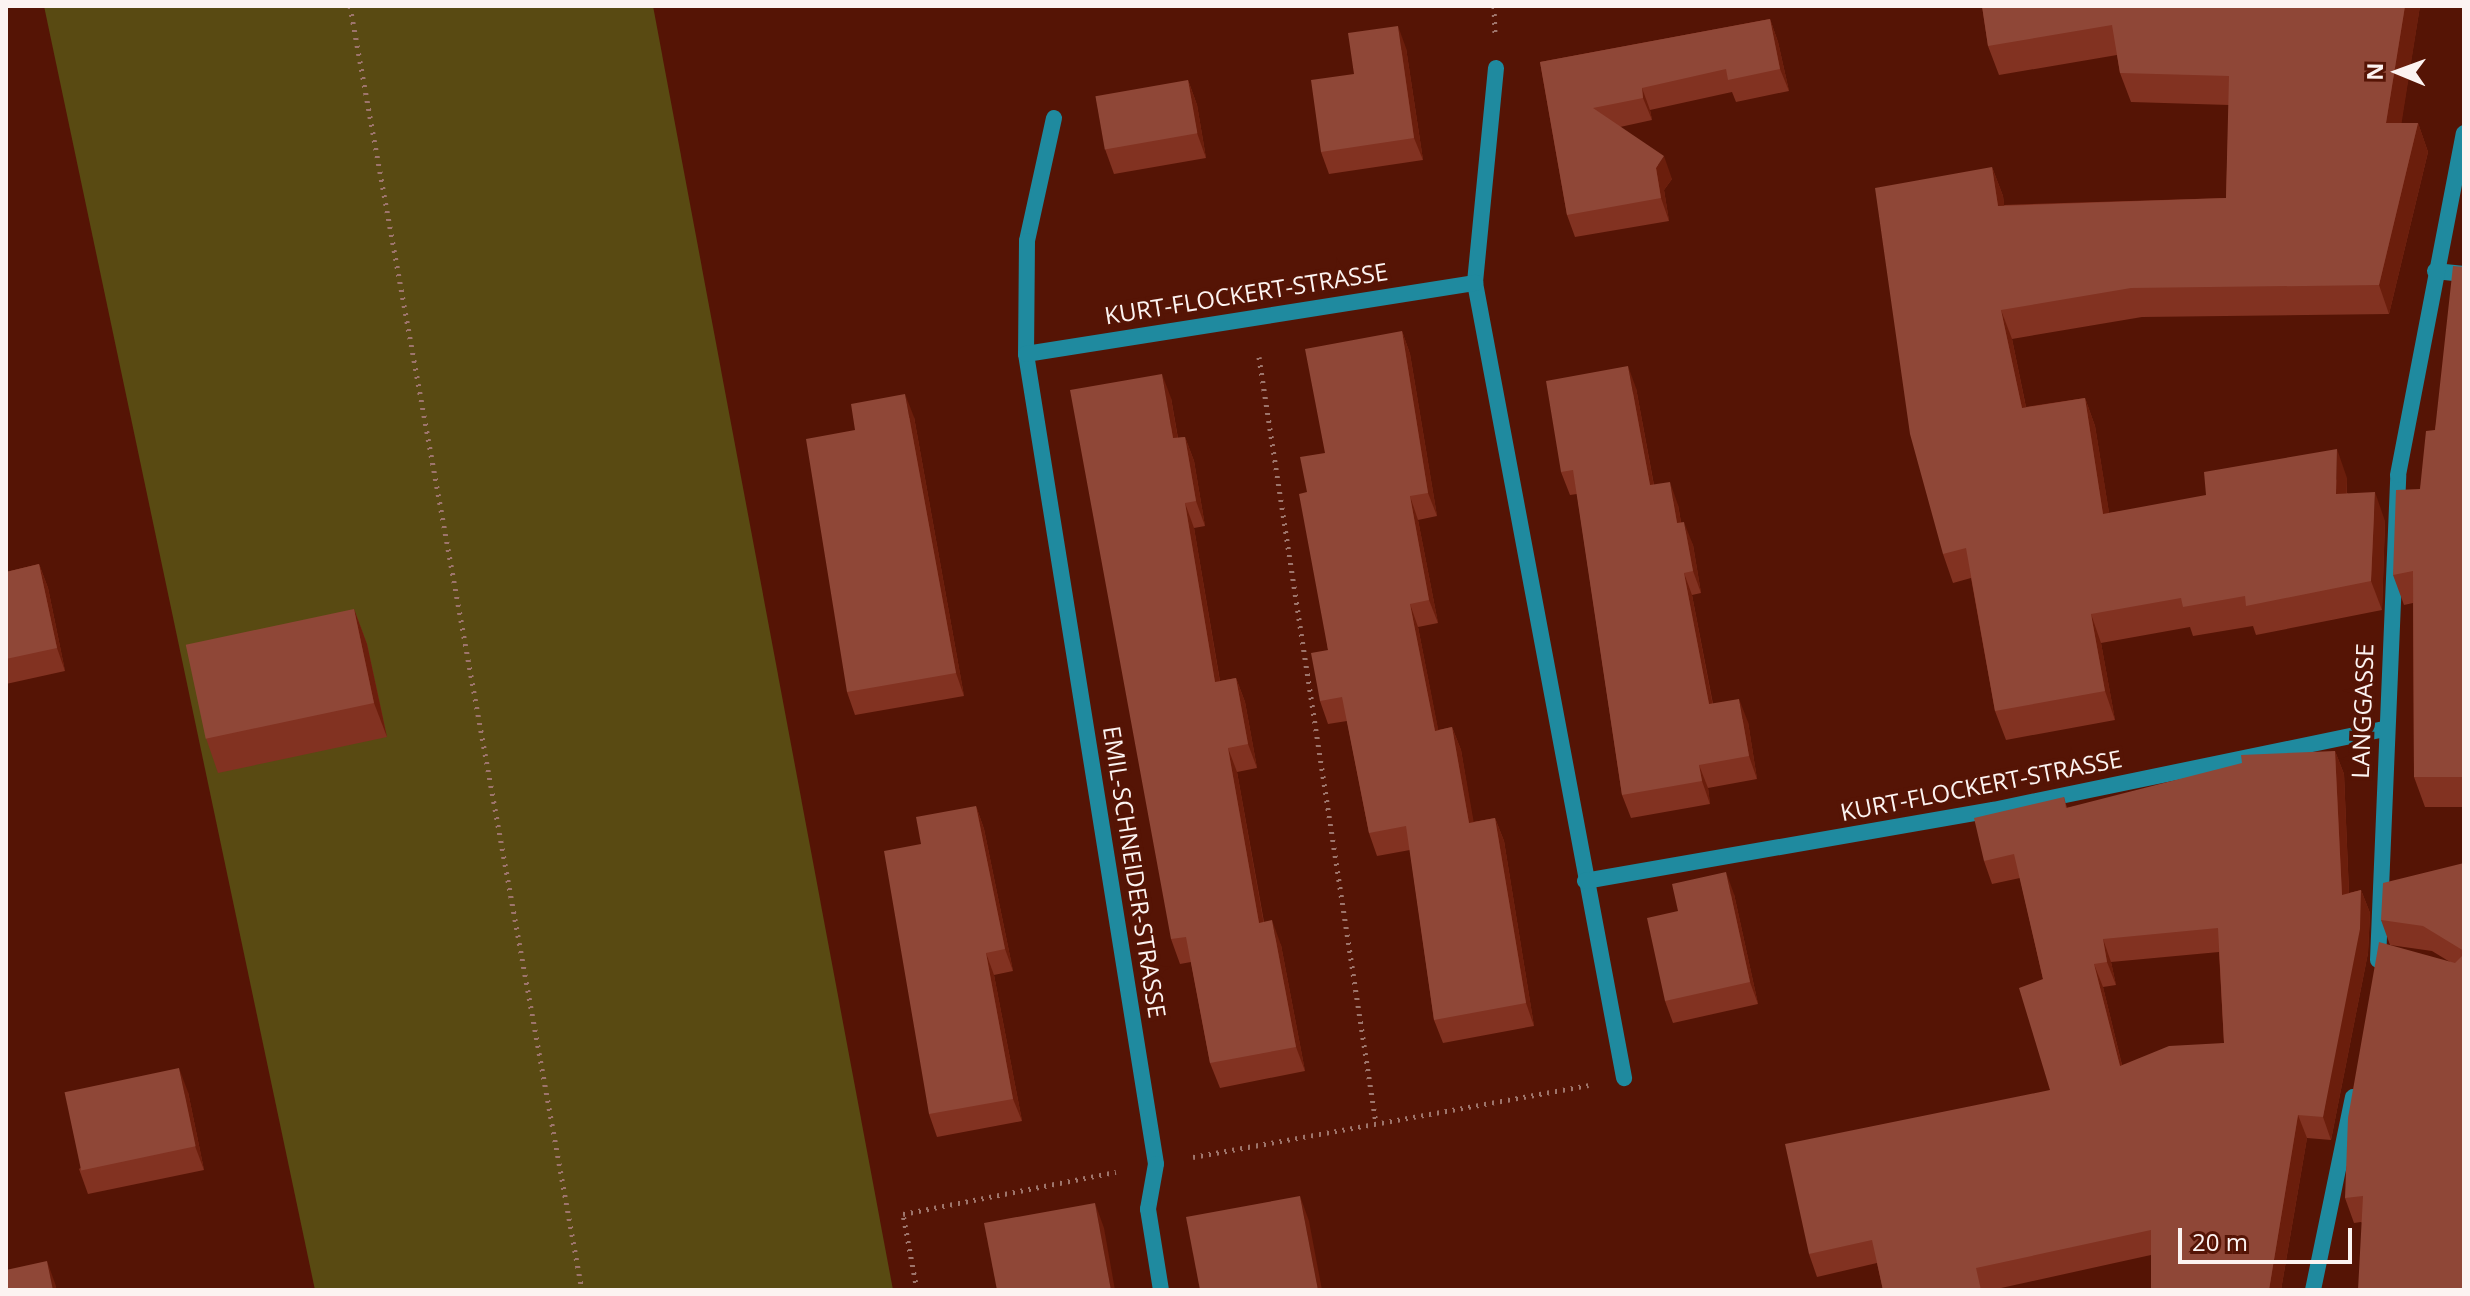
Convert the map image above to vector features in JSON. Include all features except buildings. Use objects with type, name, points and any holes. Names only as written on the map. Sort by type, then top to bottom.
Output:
[{"type":"street","points":[[1496,68],[1475,283],[1624,1078]]},
{"type":"street","name":"EMIL-SCHNEIDER-STRASSE","points":[[1054,118],[1027,241],[1026,354],[1156,1164],[1148,1209],[1161,1290]]},
{"type":"street","name":"LANGGASSE","points":[[2375,985],[2379,954],[2384,729],[2398,475],[2464,133]]},
{"type":"street","points":[[2435,271],[2464,274]]},
{"type":"street","name":"KURT-FLOCKERT-STRASSE","points":[[1026,354],[1252,313],[1475,283]]},
{"type":"street","name":"KURT-FLOCKERT-STRASSE","points":[[1585,881],[1993,810],[2384,729]]},
{"type":"street","points":[[2379,954],[2404,958]]},
{"type":"street","points":[[2313,1290],[2358,1075]]},
{"type":"path","points":[[350,6],[582,1290]]},
{"type":"path","points":[[1252,313],[1376,1123]]},
{"type":"path","points":[[917,1290],[903,1214],[1624,1078]]},
{"type":"shaded area","points":[[44,6],[653,6],[893,1290],[315,1290]]}]
